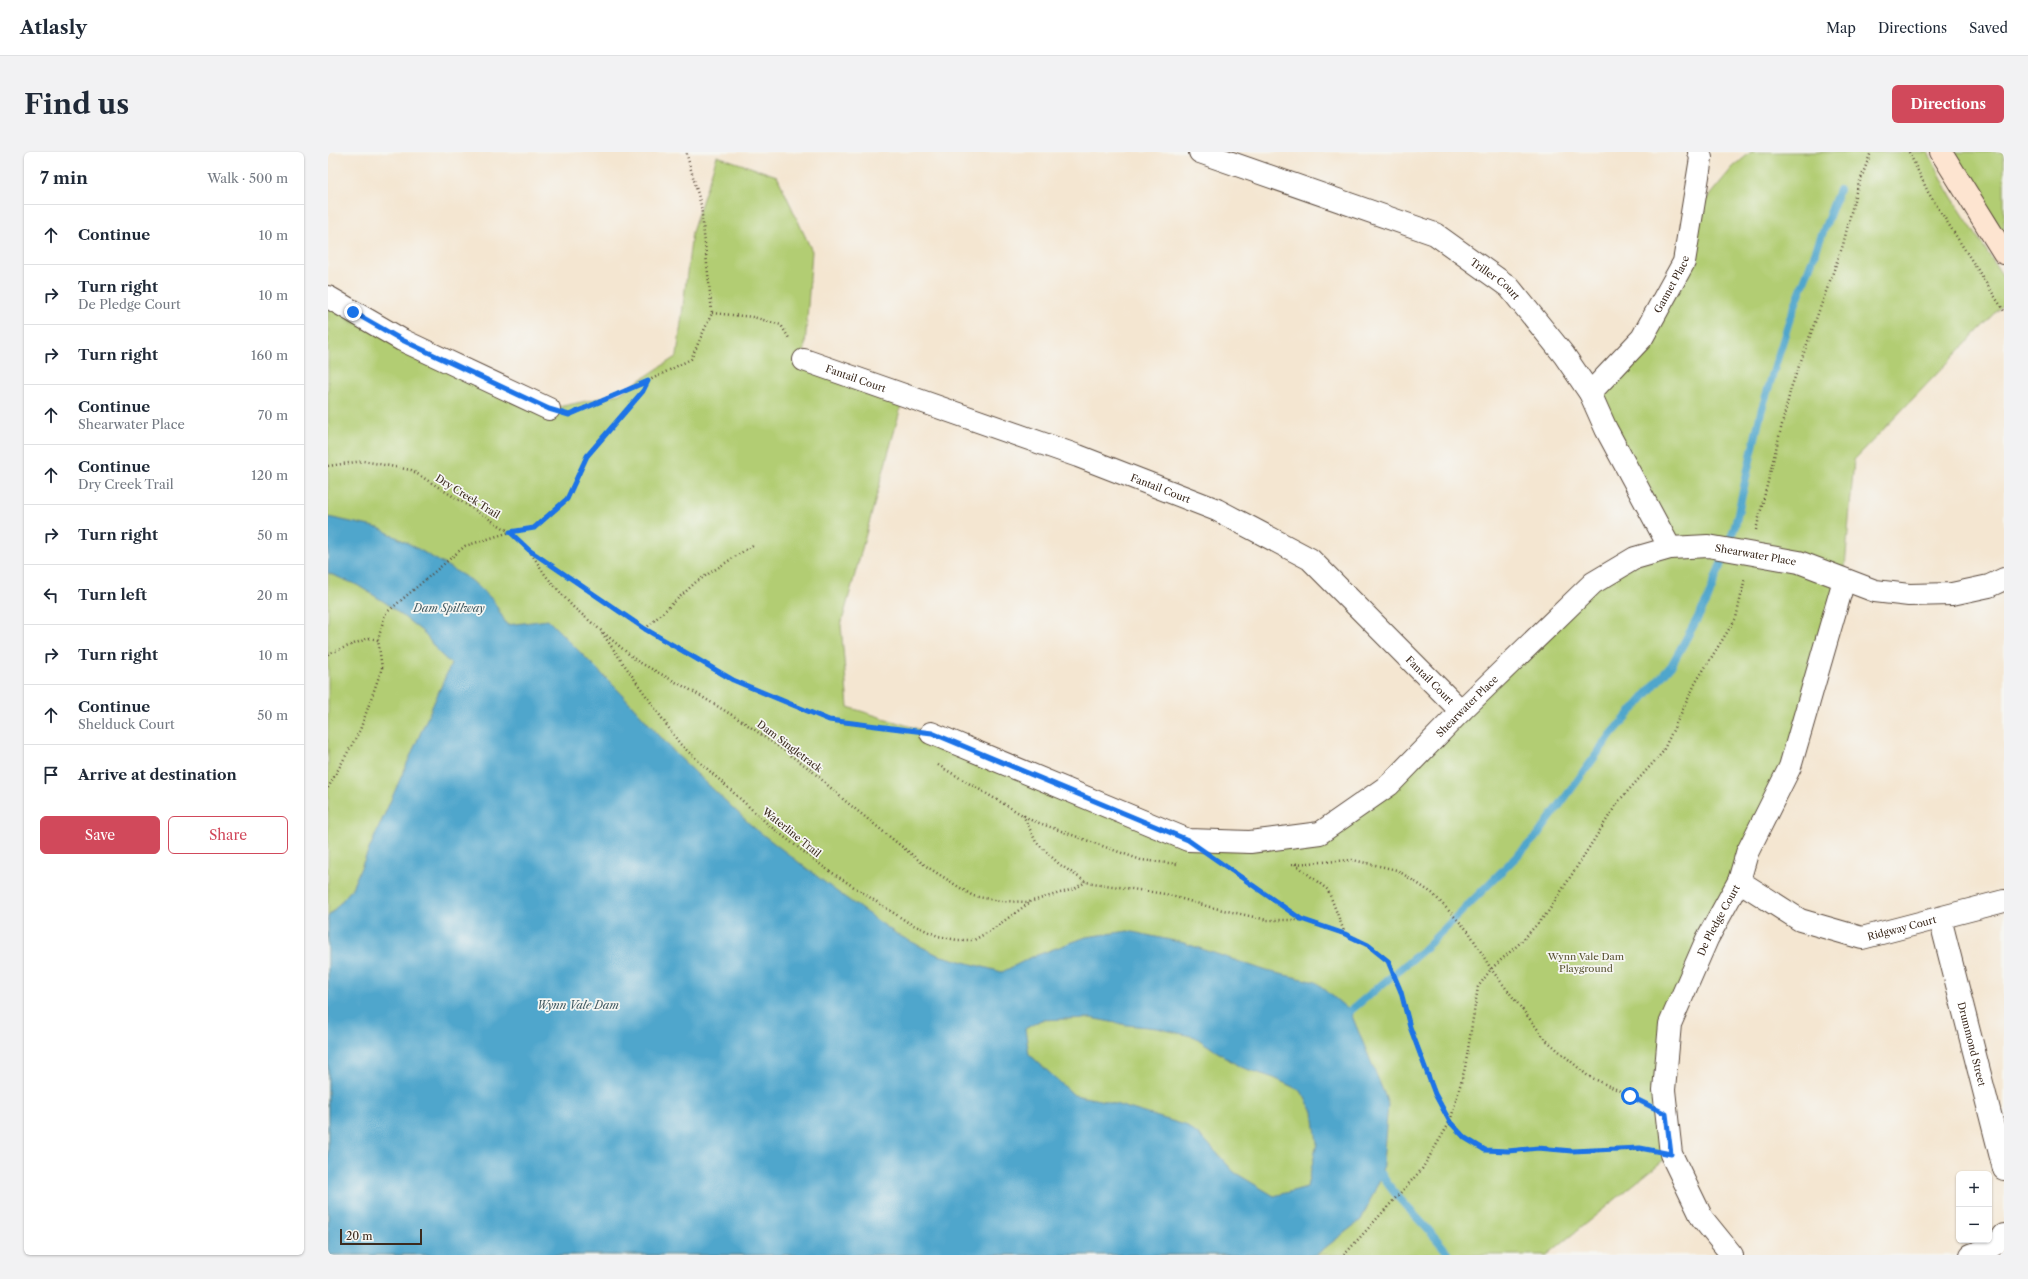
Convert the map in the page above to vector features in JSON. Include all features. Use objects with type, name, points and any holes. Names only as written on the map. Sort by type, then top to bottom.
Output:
[{"type":"street","name":"Triller Court","points":[[1200,152],[1435,234],[1509,287],[1564,355],[1590,393],[1606,429],[1670,548]]},
{"type":"street","name":"Gannet Place","points":[[1590,393],[1642,338],[1684,262],[1701,158],[1699,152]]},
{"type":"street","points":[[1941,152],[2004,253]]},
{"type":"street","points":[[328,297],[402,340],[549,409]]},
{"type":"street","name":"Fantail Court","points":[[804,360],[1078,456],[1217,510],[1310,559],[1461,711]]},
{"type":"street","name":"Shearwater Place","points":[[932,733],[1188,840],[1250,842],[1320,833],[1389,785],[1461,711],[1593,583],[1635,558],[1670,548],[1708,546],[1799,562],[1876,591],[1909,595],[1952,594],[1990,586],[2004,579]]},
{"type":"street","name":"De Pledge Court","points":[[1732,1255],[1702,1218],[1671,1154],[1664,1090],[1670,1024],[1707,939],[1739,881],[1747,853],[1790,767],[1844,580]]},
{"type":"street","name":"Ridgway Court","points":[[1739,881],[1800,920],[1862,938],[2004,901]]},
{"type":"street","name":"Drummond Street","points":[[1940,918],[2004,1169]]},
{"type":"street","points":[[1971,1255],[1984,1251],[2002,1239],[2004,1234]]},
{"type":"path","points":[[549,409],[569,415],[648,381],[691,359],[712,313],[701,205],[686,152]]},
{"type":"path","points":[[1344,1255],[1422,1169],[1450,1122],[1465,1068],[1478,986],[1491,969],[1521,942],[1548,912],[1618,802],[1662,753],[1696,682],[1736,618],[1748,553],[1791,388],[1838,259],[1856,192],[1871,152]]},
{"type":"path","points":[[1909,152],[1928,192],[2004,311]]},
{"type":"path","points":[[712,313],[753,317],[781,325],[804,360]]},
{"type":"path","points":[[328,788],[360,730],[382,668],[378,640],[385,614],[465,546],[510,532],[534,528],[567,499],[587,456],[643,391],[648,381]]},
{"type":"path","name":"Dry Creek Trail","points":[[328,466],[363,461],[411,470],[510,532],[529,550],[645,629],[733,680],[829,720],[932,733]]},
{"type":"path","points":[[645,629],[696,582],[753,545]]},
{"type":"path","name":"Dam Singletrack","points":[[529,550],[546,576],[572,606],[637,661],[694,692],[738,719],[810,769],[844,800],[926,866],[973,896],[1000,901],[1029,902],[1074,889],[1086,882]]},
{"type":"path","name":"Waterline Trail","points":[[600,629],[680,744],[770,826],[825,868],[909,923],[938,936],[957,940],[974,940],[990,931],[1029,902]]},
{"type":"path","points":[[328,654],[369,638],[378,640]]},
{"type":"path","points":[[1023,814],[1036,842],[1059,864],[1086,882],[1165,894],[1210,907],[1267,920],[1304,920]]},
{"type":"path","points":[[1223,864],[1304,920],[1345,934],[1368,945],[1388,961],[1401,992],[1410,1027],[1435,1094],[1450,1122],[1465,1138],[1485,1150],[1508,1151],[1538,1148],[1572,1151],[1640,1148],[1671,1154]]},
{"type":"path","points":[[1294,864],[1328,890],[1345,934]]},
{"type":"path","points":[[1432,893],[1469,932],[1491,969],[1546,1040],[1588,1076],[1666,1114]]},
{"type":"green space","name":"Wynn Vale Dam Playground","points":[[1751,152],[1928,152],[1951,196],[2004,278],[2004,304],[1854,460],[1844,580],[1790,767],[1670,1024],[1671,1154],[1547,1255],[328,1255],[328,295],[549,409],[619,394],[677,356],[692,232],[717,156],[777,176],[812,251],[804,360],[904,396],[841,625],[848,707],[931,733],[1188,840],[1320,833],[1397,777],[1593,583],[1670,548],[1590,393],[1642,338],[1692,216],[1733,167]]},
{"type":"green space","points":[[1941,152],[2004,152],[2004,253]]},
{"type":"water","name":"Wynn Vale Dam","points":[[328,517],[379,528],[471,580],[493,600],[507,625],[548,620],[620,692],[677,755],[753,827],[836,891],[898,935],[938,955],[1002,972],[1032,957],[1086,937],[1128,931],[1184,943],[1267,971],[1316,982],[1350,1011],[1388,1103],[1382,1175],[1361,1220],[1316,1255],[328,1255],[328,917],[351,890],[451,664],[439,653],[423,632],[386,603],[357,585],[328,573]],"holes":[[[1090,1018],[1127,1025],[1157,1028],[1195,1037],[1240,1067],[1274,1078],[1301,1091],[1313,1112],[1317,1143],[1307,1187],[1274,1196],[1234,1172],[1204,1139],[1185,1125],[1105,1101],[1074,1095],[1029,1054],[1025,1029],[1041,1020]]]},
{"type":"waterway","points":[[1350,1011],[1422,951],[1537,836],[1610,736],[1671,666],[1707,601],[1735,526],[1761,412],[1789,321],[1839,190]]},
{"type":"waterway","points":[[1382,1175],[1397,1196],[1433,1234],[1449,1255]]},
{"type":"route","points":[[353,312],[402,340],[549,409],[569,415],[648,381],[643,391],[587,456],[567,499],[534,528],[510,532],[529,550],[645,629],[733,680],[829,720],[932,733],[1188,840],[1301,919],[1345,934],[1368,945],[1388,961],[1401,992],[1410,1027],[1424,1060],[1435,1094],[1450,1122],[1465,1138],[1485,1150],[1508,1151],[1538,1148],[1572,1151],[1640,1148],[1654,1152],[1671,1154],[1666,1114],[1630,1096]]},
{"type":"water label","name":"Dam Spillway","points":[[449,608]]}]
